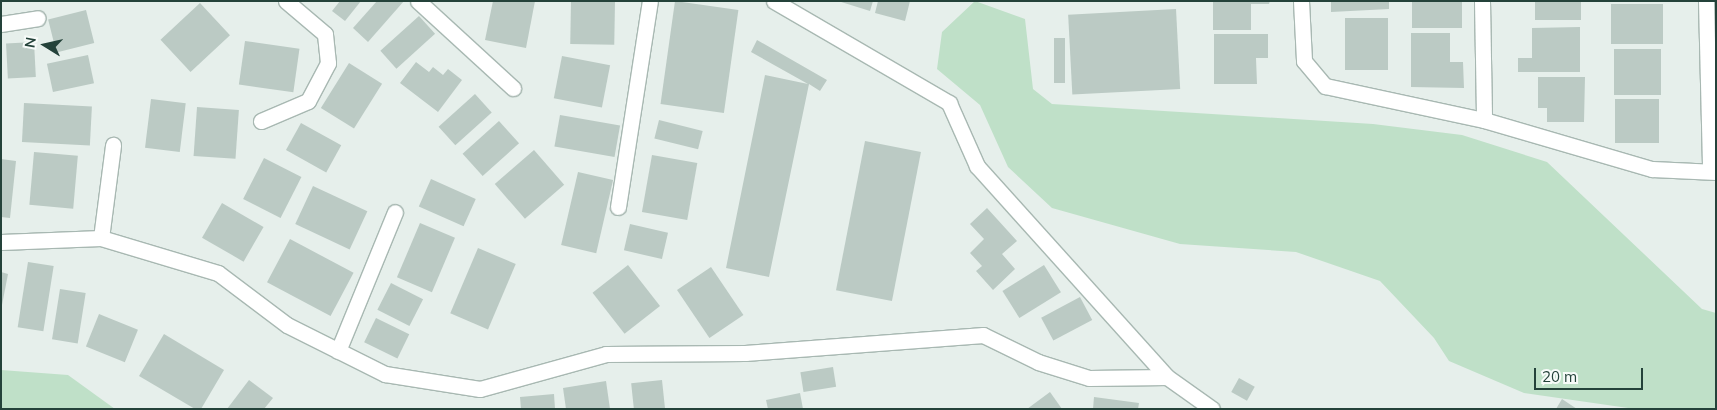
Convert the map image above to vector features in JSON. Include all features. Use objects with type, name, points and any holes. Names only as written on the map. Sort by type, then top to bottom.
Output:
[{"type":"street","points":[[261,121],[308,101],[328,63],[325,34],[286,1]]},
{"type":"street","points":[[418,1],[513,88]]},
{"type":"street","points":[[618,206],[650,1]]},
{"type":"street","points":[[774,1],[949,103],[977,166],[1167,377],[1212,409]]},
{"type":"street","points":[[1301,1],[1304,61],[1325,86],[1484,120],[1652,169],[1713,171],[1706,1]]},
{"type":"street","points":[[1482,1],[1484,120]]},
{"type":"street","points":[[1,24],[38,18]]},
{"type":"street","points":[[101,238],[113,145]]},
{"type":"street","points":[[338,350],[395,212]]},
{"type":"street","points":[[1,242],[101,238],[218,273],[287,325],[385,374],[480,389],[606,354],[744,353],[983,335],[1038,362],[1089,378],[1167,377]]},
{"type":"green space","points":[[975,1],[1025,19],[1033,89],[1052,104],[1373,124],[1462,135],[1547,162],[1702,309],[1716,313],[1716,409],[1635,409],[1524,393],[1449,361],[1434,338],[1380,281],[1296,252],[1180,244],[1052,208],[1008,167],[980,105],[937,69],[942,32]]},
{"type":"green space","points":[[1,370],[68,375],[115,409],[1,409]]},
{"type":"building","points":[[340,1],[361,1],[345,21],[332,11]]},
{"type":"building","points":[[377,1],[404,1],[368,42],[353,28]]},
{"type":"building","points":[[493,1],[535,1],[526,48],[485,40]]},
{"type":"building","points":[[571,1],[615,2],[614,45],[570,44]]},
{"type":"building","points":[[675,1],[738,10],[724,113],[661,104]]},
{"type":"building","points":[[838,1],[873,1],[870,11]]},
{"type":"building","points":[[878,1],[910,1],[905,21],[875,13]]},
{"type":"building","points":[[1213,1],[1270,1],[1269,4],[1251,4],[1251,30],[1213,30]]},
{"type":"building","points":[[1331,1],[1389,1],[1389,9],[1331,12]]},
{"type":"building","points":[[1412,1],[1462,1],[1462,28],[1412,28]]},
{"type":"building","points":[[1535,1],[1581,1],[1581,20],[1535,20]]},
{"type":"building","points":[[200,3],[230,35],[191,72],[161,40]]},
{"type":"building","points":[[1611,4],[1663,4],[1663,44],[1611,44]]},
{"type":"building","points":[[1176,9],[1180,89],[1072,95],[1068,15]]},
{"type":"building","points":[[86,10],[94,43],[56,52],[48,19]]},
{"type":"building","points":[[419,16],[435,34],[396,69],[380,51]]},
{"type":"building","points":[[1345,18],[1388,18],[1388,70],[1345,70]]},
{"type":"building","points":[[1580,27],[1580,72],[1518,72],[1518,58],[1532,58],[1532,28]]},
{"type":"building","points":[[1411,33],[1450,33],[1450,62],[1463,62],[1464,88],[1411,87]]},
{"type":"building","points":[[1214,34],[1268,34],[1268,58],[1256,58],[1257,84],[1214,84]]},
{"type":"building","points":[[1054,38],[1065,38],[1065,83],[1054,83]]},
{"type":"building","points":[[757,40],[827,80],[820,91],[809,84],[769,277],[726,268],[765,75],[808,84],[751,52]]},
{"type":"building","points":[[245,41],[299,49],[293,92],[239,85]]},
{"type":"building","points":[[34,42],[36,77],[8,78],[6,43]]},
{"type":"building","points":[[1614,49],[1661,49],[1661,95],[1614,95]]},
{"type":"building","points":[[88,55],[94,83],[53,92],[47,64]]},
{"type":"building","points":[[562,56],[610,65],[602,108],[554,98]]},
{"type":"building","points":[[416,62],[429,72],[433,67],[443,75],[448,69],[462,80],[438,112],[400,83]]},
{"type":"building","points":[[349,63],[382,84],[354,129],[321,108]]},
{"type":"building","points":[[1538,77],[1585,77],[1584,122],[1547,122],[1547,108],[1538,108]]},
{"type":"building","points":[[475,94],[492,113],[455,145],[439,127]]},
{"type":"building","points":[[151,99],[186,103],[180,152],[145,148]]},
{"type":"building","points":[[1615,99],[1659,99],[1659,143],[1615,143]]},
{"type":"building","points":[[24,103],[92,107],[90,146],[22,142]]},
{"type":"building","points":[[197,107],[239,110],[235,159],[194,156]]},
{"type":"building","points":[[560,115],[620,126],[615,157],[554,147]]},
{"type":"building","points":[[659,120],[703,131],[698,149],[654,138]]},
{"type":"building","points":[[499,121],[519,143],[483,176],[463,154]]},
{"type":"building","points":[[301,123],[341,145],[326,172],[286,150]]},
{"type":"building","points":[[865,141],[921,152],[892,301],[836,290]]},
{"type":"building","points":[[534,150],[564,185],[525,219],[495,184]]},
{"type":"building","points":[[34,152],[78,156],[73,209],[29,205]]},
{"type":"building","points":[[652,155],[697,163],[687,220],[642,212]]},
{"type":"building","points":[[264,158],[301,177],[281,218],[243,199]]},
{"type":"building","points":[[1,159],[16,161],[10,218],[1,217]]},
{"type":"building","points":[[578,172],[613,180],[596,253],[561,245]]},
{"type":"building","points":[[431,179],[476,199],[464,226],[419,206]]},
{"type":"building","points":[[313,186],[367,211],[350,249],[295,224]]},
{"type":"building","points":[[222,203],[264,227],[244,262],[202,238]]},
{"type":"building","points":[[987,208],[1017,241],[1002,254],[1015,269],[993,290],[976,271],[982,266],[970,253],[984,239],[970,224]]},
{"type":"building","points":[[420,223],[455,238],[432,292],[397,277]]},
{"type":"building","points":[[630,224],[668,233],[662,259],[624,250]]},
{"type":"building","points":[[290,239],[354,273],[331,316],[267,282]]},
{"type":"building","points":[[478,248],[516,264],[488,329],[450,313]]},
{"type":"building","points":[[28,262],[54,266],[43,331],[18,327]]},
{"type":"building","points":[[628,265],[660,306],[625,334],[593,293]]},
{"type":"building","points":[[1044,265],[1061,292],[1019,318],[1002,291]]},
{"type":"building","points":[[711,267],[743,315],[709,338],[677,290]]},
{"type":"building","points":[[1,272],[8,274],[2,305],[1,305]]},
{"type":"building","points":[[391,283],[423,299],[409,326],[377,310]]},
{"type":"building","points":[[60,289],[86,293],[78,343],[52,339]]},
{"type":"building","points":[[1080,297],[1092,320],[1053,341],[1041,318]]},
{"type":"building","points":[[99,314],[138,330],[125,362],[86,346]]},
{"type":"building","points":[[376,318],[409,334],[397,358],[364,342]]},
{"type":"building","points":[[164,334],[224,370],[201,409],[195,409],[139,376]]},
{"type":"building","points":[[833,367],[836,387],[804,392],[800,372]]},
{"type":"building","points":[[1239,378],[1255,387],[1247,401],[1231,392]]},
{"type":"building","points":[[249,380],[273,398],[264,409],[227,409]]},
{"type":"building","points":[[662,380],[665,409],[634,409],[631,383]]},
{"type":"building","points":[[606,381],[610,409],[566,409],[563,388]]},
{"type":"building","points":[[1050,392],[1062,409],[1027,409]]},
{"type":"building","points":[[800,393],[803,409],[768,409],[766,400]]},
{"type":"building","points":[[554,394],[555,409],[521,409],[520,397]]},
{"type":"building","points":[[1094,397],[1139,403],[1138,409],[1093,409]]},
{"type":"building","points":[[1562,399],[1577,409],[1556,409]]}]
